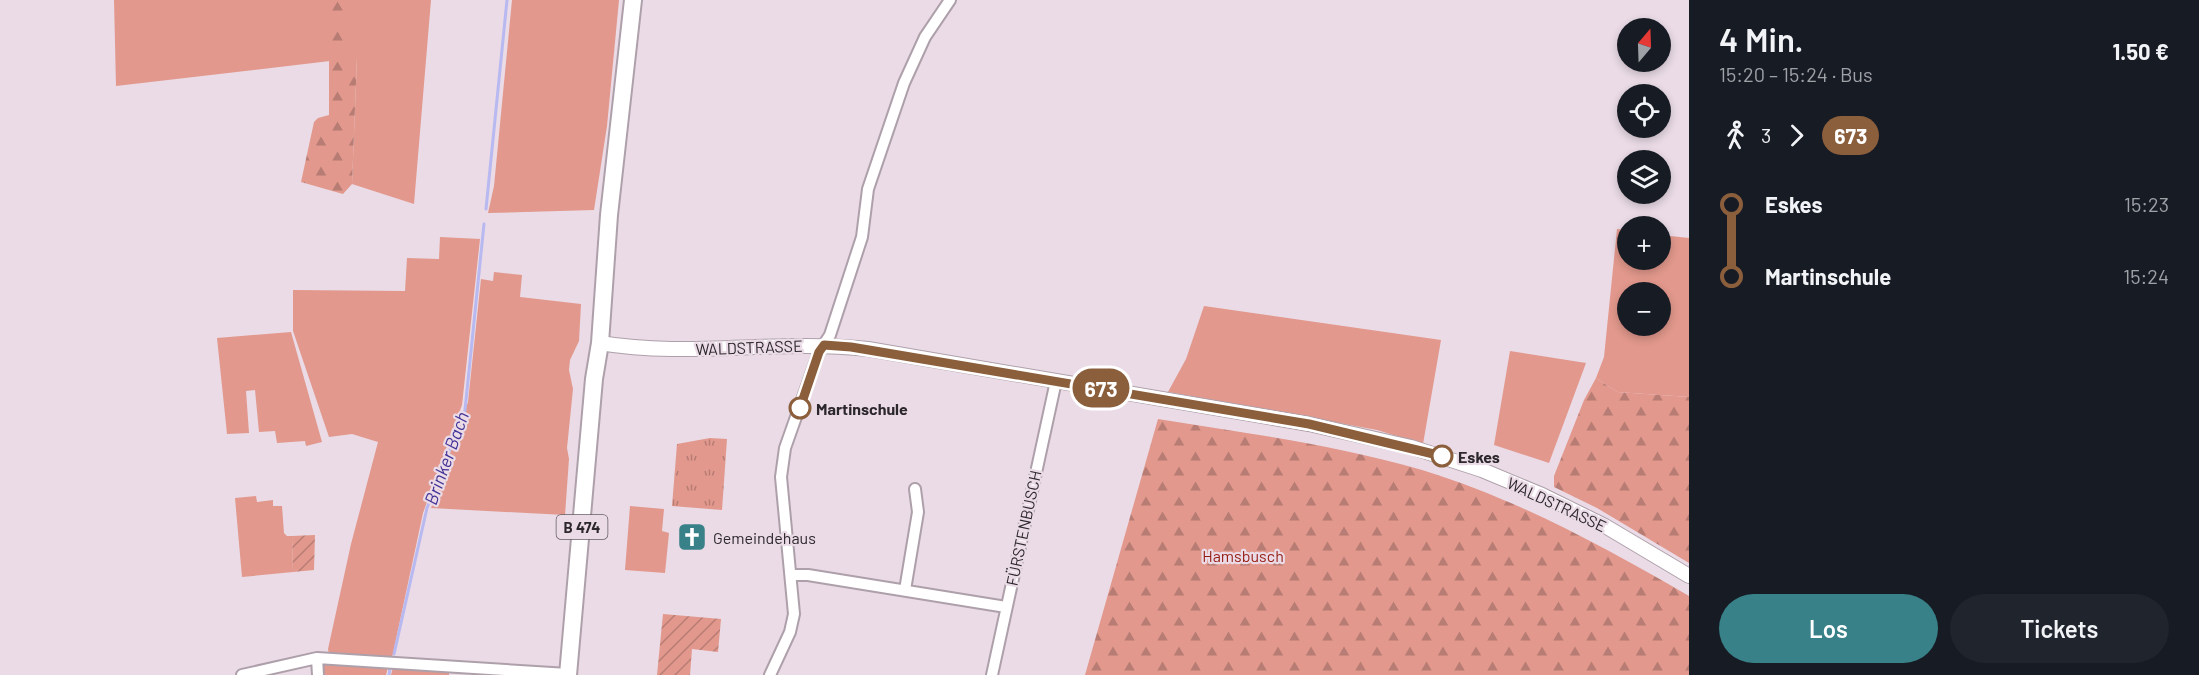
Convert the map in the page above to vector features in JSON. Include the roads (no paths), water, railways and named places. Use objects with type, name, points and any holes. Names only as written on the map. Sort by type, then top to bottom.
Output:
[{"type":"main road","name":"B 474","points":[[568,674],[594,379],[600,343],[609,215],[633,0]]},
{"type":"street","points":[[770,675],[793,620],[781,477],[783,458],[819,352],[830,335],[862,237],[868,189],[904,83],[925,38],[950,0]]},
{"type":"street","name":"WALDSTRASSE","points":[[600,343],[649,350],[824,345],[882,351],[1309,424],[1429,453],[1542,495],[1605,526],[1689,576]]},
{"type":"street","name":"FÜRSTENBUSCH","points":[[992,675],[1056,381]]},
{"type":"street","points":[[905,590],[918,512],[915,489]]},
{"type":"street","points":[[791,575],[808,575],[1006,607]]},
{"type":"street","points":[[317,658],[318,675]]},
{"type":"street","points":[[242,675],[317,658],[568,674]]},
{"type":"waterway","name":"Brinker Bach","points":[[486,209],[507,0]]},
{"type":"waterway","name":"Brinker Bach","points":[[394,654],[427,508],[465,410],[484,224]]},
{"type":"waterway","name":"Brinker Bach","points":[[389,675],[390,668]]},
{"type":"place","name":"Martinschule","points":[[800,408]]},
{"type":"place","name":"Eskes","points":[[1442,456]]},
{"type":"place","name":"Gemeindehaus","points":[[692,537]]},
{"type":"park label","name":"Hamsbusch","points":[[1243,555]]}]
